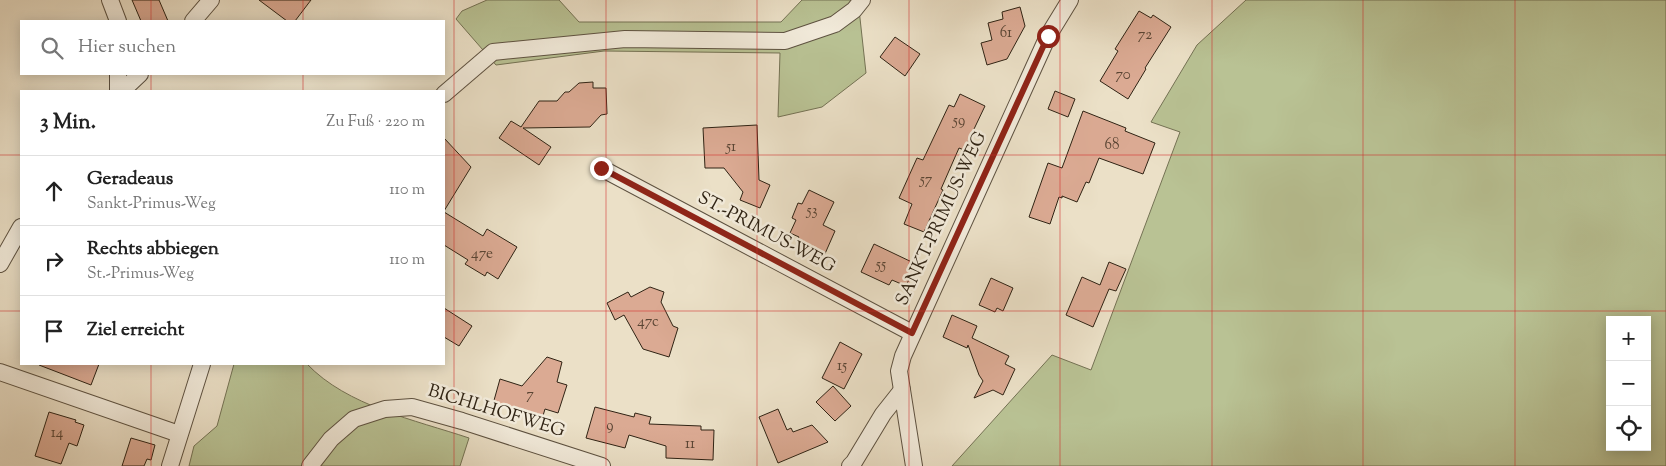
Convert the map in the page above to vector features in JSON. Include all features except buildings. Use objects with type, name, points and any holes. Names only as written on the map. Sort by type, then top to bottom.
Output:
[{"type":"street","points":[[110,0],[118,20]]},
{"type":"street","points":[[194,20],[211,0]]},
{"type":"street","points":[[445,93],[493,52],[625,39],[785,41],[835,24],[854,10],[862,0]]},
{"type":"street","name":"SANKT-PRIMUS-WEG","points":[[914,466],[900,371],[903,356],[1048,36],[1070,0]]},
{"type":"street","points":[[118,75],[118,90]]},
{"type":"street","points":[[123,90],[139,75]]},
{"type":"street","name":"ST.-PRIMUS-WEG","points":[[601,168],[912,333]]},
{"type":"street","points":[[0,264],[20,229]]},
{"type":"street","points":[[170,466],[202,365]]},
{"type":"street","points":[[0,372],[179,434]]},
{"type":"street","points":[[850,466],[882,414],[902,390]]},
{"type":"street","name":"BICHLHOFWEG","points":[[310,466],[330,439],[354,419],[385,409],[412,407],[602,466]]},
{"type":"green space","points":[[487,0],[559,0],[579,22],[781,22],[802,0],[858,0],[866,73],[822,107],[778,117],[780,53],[604,51],[496,65],[456,19],[462,11]]},
{"type":"green space","points":[[1246,0],[1666,0],[1666,466],[952,466],[1052,355],[1091,370],[1180,132],[1151,122],[1197,45]]},
{"type":"green space","points":[[234,365],[308,365],[342,391],[362,401],[405,418],[469,438],[460,466],[189,466],[194,446],[217,426]]},
{"type":"route","points":[[601,168],[912,333],[1048,36]]}]
